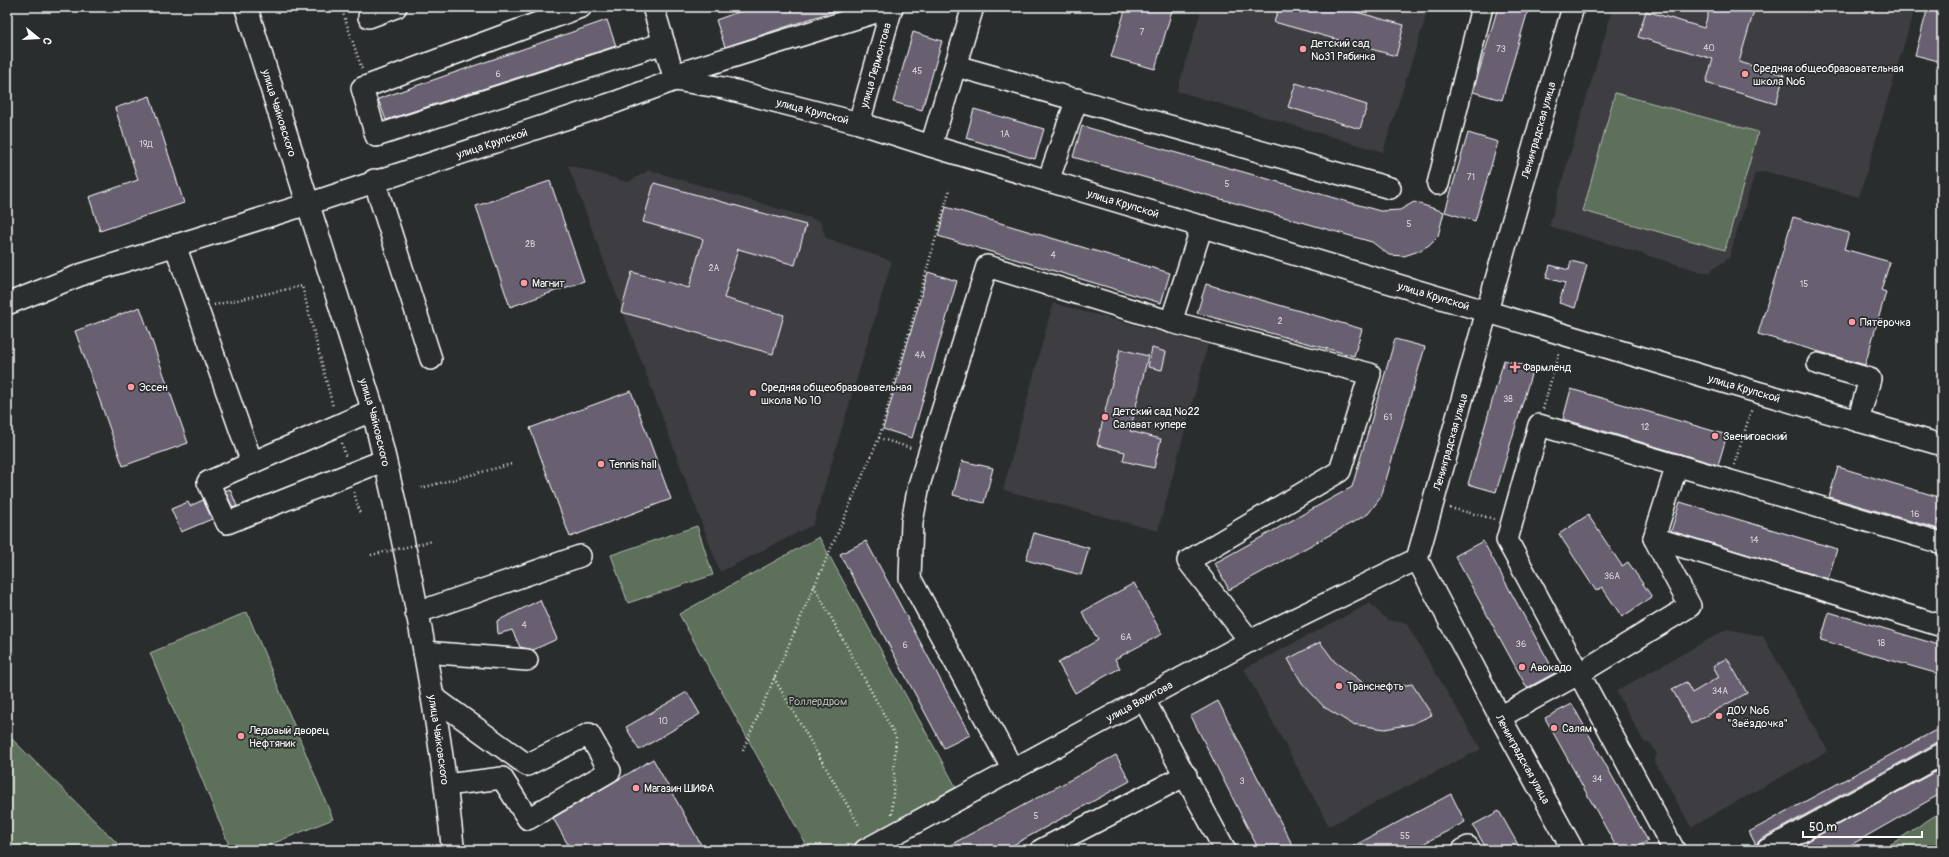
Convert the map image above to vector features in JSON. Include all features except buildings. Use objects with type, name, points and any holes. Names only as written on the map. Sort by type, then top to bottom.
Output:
[{"type":"main road","name":"улица Чайковского","points":[[246,7],[373,410],[385,460],[424,652],[446,785],[453,850]]},
{"type":"street","points":[[369,17],[396,7]]},
{"type":"street","points":[[581,7],[362,88],[376,136],[664,43]]},
{"type":"street","points":[[652,7],[675,77],[892,7]]},
{"type":"street","name":"улица Лермонтова","points":[[859,123],[892,7]]},
{"type":"street","points":[[931,146],[973,7]]},
{"type":"street","points":[[1438,184],[1482,7]]},
{"type":"street","name":"Ленинградская улица","points":[[1573,7],[1431,504],[1417,559],[1500,717],[1573,850]]},
{"type":"street","points":[[956,66],[1390,188]]},
{"type":"street","name":"улица Крупской","points":[[7,304],[83,274],[308,204],[374,180],[616,102],[675,77],[724,88],[859,123],[1048,181],[1487,310],[1564,335],[1942,445]]},
{"type":"street","points":[[1048,181],[1077,99]]},
{"type":"street","points":[[374,180],[430,359]]},
{"type":"street","points":[[1172,322],[1202,226]]},
{"type":"street","points":[[175,245],[252,463]]},
{"type":"street","points":[[1013,770],[910,578],[912,522],[919,485],[987,266],[1172,322],[1370,374],[1340,471],[1188,561],[1250,641]]},
{"type":"street","points":[[1818,364],[1870,379],[1858,421]]},
{"type":"street","points":[[373,410],[208,482],[227,523],[385,460]]},
{"type":"street","points":[[1674,850],[1507,540],[1539,425],[1942,543]]},
{"type":"street","points":[[1500,717],[1580,674],[1690,606],[1654,538],[1677,465]]},
{"type":"street","points":[[1654,538],[1942,626]]},
{"type":"street","points":[[416,613],[580,556]]},
{"type":"street","name":"улица Вахитова","points":[[867,849],[1250,641],[1417,559]]},
{"type":"street","points":[[424,652],[527,660]]},
{"type":"street","points":[[432,696],[527,765],[589,734],[610,771],[528,819],[502,778],[446,785]]},
{"type":"street","points":[[1143,698],[1186,775],[1225,850]]},
{"type":"street","points":[[1767,850],[1942,754]]},
{"type":"street","points":[[1040,850],[1186,775]]},
{"type":"street","points":[[1463,850],[1468,847],[1470,850]]},
{"type":"path","points":[[743,750],[879,438],[950,188]]},
{"type":"path","points":[[197,308],[302,286],[360,514]]},
{"type":"path","points":[[1539,425],[1564,335]]},
{"type":"path","points":[[1729,480],[1757,392]]},
{"type":"path","points":[[879,438],[928,453]]},
{"type":"path","points":[[421,488],[512,464]]},
{"type":"path","points":[[1431,504],[1511,523]]},
{"type":"path","points":[[371,555],[433,541]]},
{"type":"path","points":[[814,586],[896,737],[892,823],[895,834]]},
{"type":"path","points":[[774,678],[860,827]]},
{"type":"shaded area","name":"Детский сад №31 Рябинка","points":[[1202,7],[1429,7],[1383,152],[1177,91]]},
{"type":"shaded area","name":"Средняя общеобразовательная школа №6","points":[[1613,7],[1915,7],[1859,197],[1767,172],[1755,173],[1729,258],[1709,272],[1702,272],[1549,226]]},
{"type":"shaded area","name":"Средняя общеобразовательная школа № 10","points":[[568,165],[628,182],[649,170],[820,221],[826,238],[892,261],[813,525],[720,572]]},
{"type":"shaded area","name":"Детский сад №22 Салават купере","points":[[1053,303],[1208,345],[1158,531],[1003,490]]},
{"type":"shaded area","points":[[1370,603],[1387,620],[1406,623],[1481,749],[1329,826],[1244,669]]},
{"type":"shaded area","name":"ДОУ №6 \"Звёздочка\"","points":[[1727,629],[1763,636],[1828,751],[1691,827],[1654,760],[1657,755],[1651,744],[1644,742],[1616,691]]},
{"type":"green space","points":[[1615,93],[1758,132],[1725,250],[1583,211]]},
{"type":"green space","points":[[697,526],[713,575],[628,603],[611,555]]},
{"type":"green space","name":"Роллердром","points":[[819,537],[956,787],[843,850],[809,850],[679,614]]},
{"type":"green space","name":"Ледовый дворец Нефтяник","points":[[247,612],[333,819],[257,850],[231,850],[150,653]]},
{"type":"green space","points":[[7,734],[124,850],[7,850]]},
{"type":"green space","points":[[1942,811],[1942,850],[1882,850]]},
{"type":"place","name":"Детский сад №31 Рябинка","points":[[1303,49]]},
{"type":"place","name":"Средняя общеобразовательная школа №6","points":[[1745,74]]},
{"type":"place","name":"Магнит","points":[[524,283]]},
{"type":"place","name":"Пятёрочка","points":[[1852,322]]},
{"type":"place","name":"Фармленд","points":[[1515,367]]},
{"type":"place","name":"Эссен","points":[[131,387]]},
{"type":"place","name":"Средняя общеобразовательная школа № 10","points":[[753,393]]},
{"type":"place","name":"Детский сад №22 Салават купере","points":[[1105,417]]},
{"type":"place","name":"Звениговский","points":[[1715,436]]},
{"type":"place","name":"Tennis hall","points":[[601,464]]},
{"type":"place","name":"Авокадо","points":[[1522,667]]},
{"type":"place","name":"Транснефть","points":[[1339,686]]},
{"type":"place","name":"ДОУ №6 \"Звёздочка\"","points":[[1719,716]]},
{"type":"place","name":"Салям","points":[[1554,728]]},
{"type":"place","name":"Ледовый дворец Нефтяник","points":[[241,736]]},
{"type":"place","name":"Магазин ШИФА","points":[[636,788]]}]
